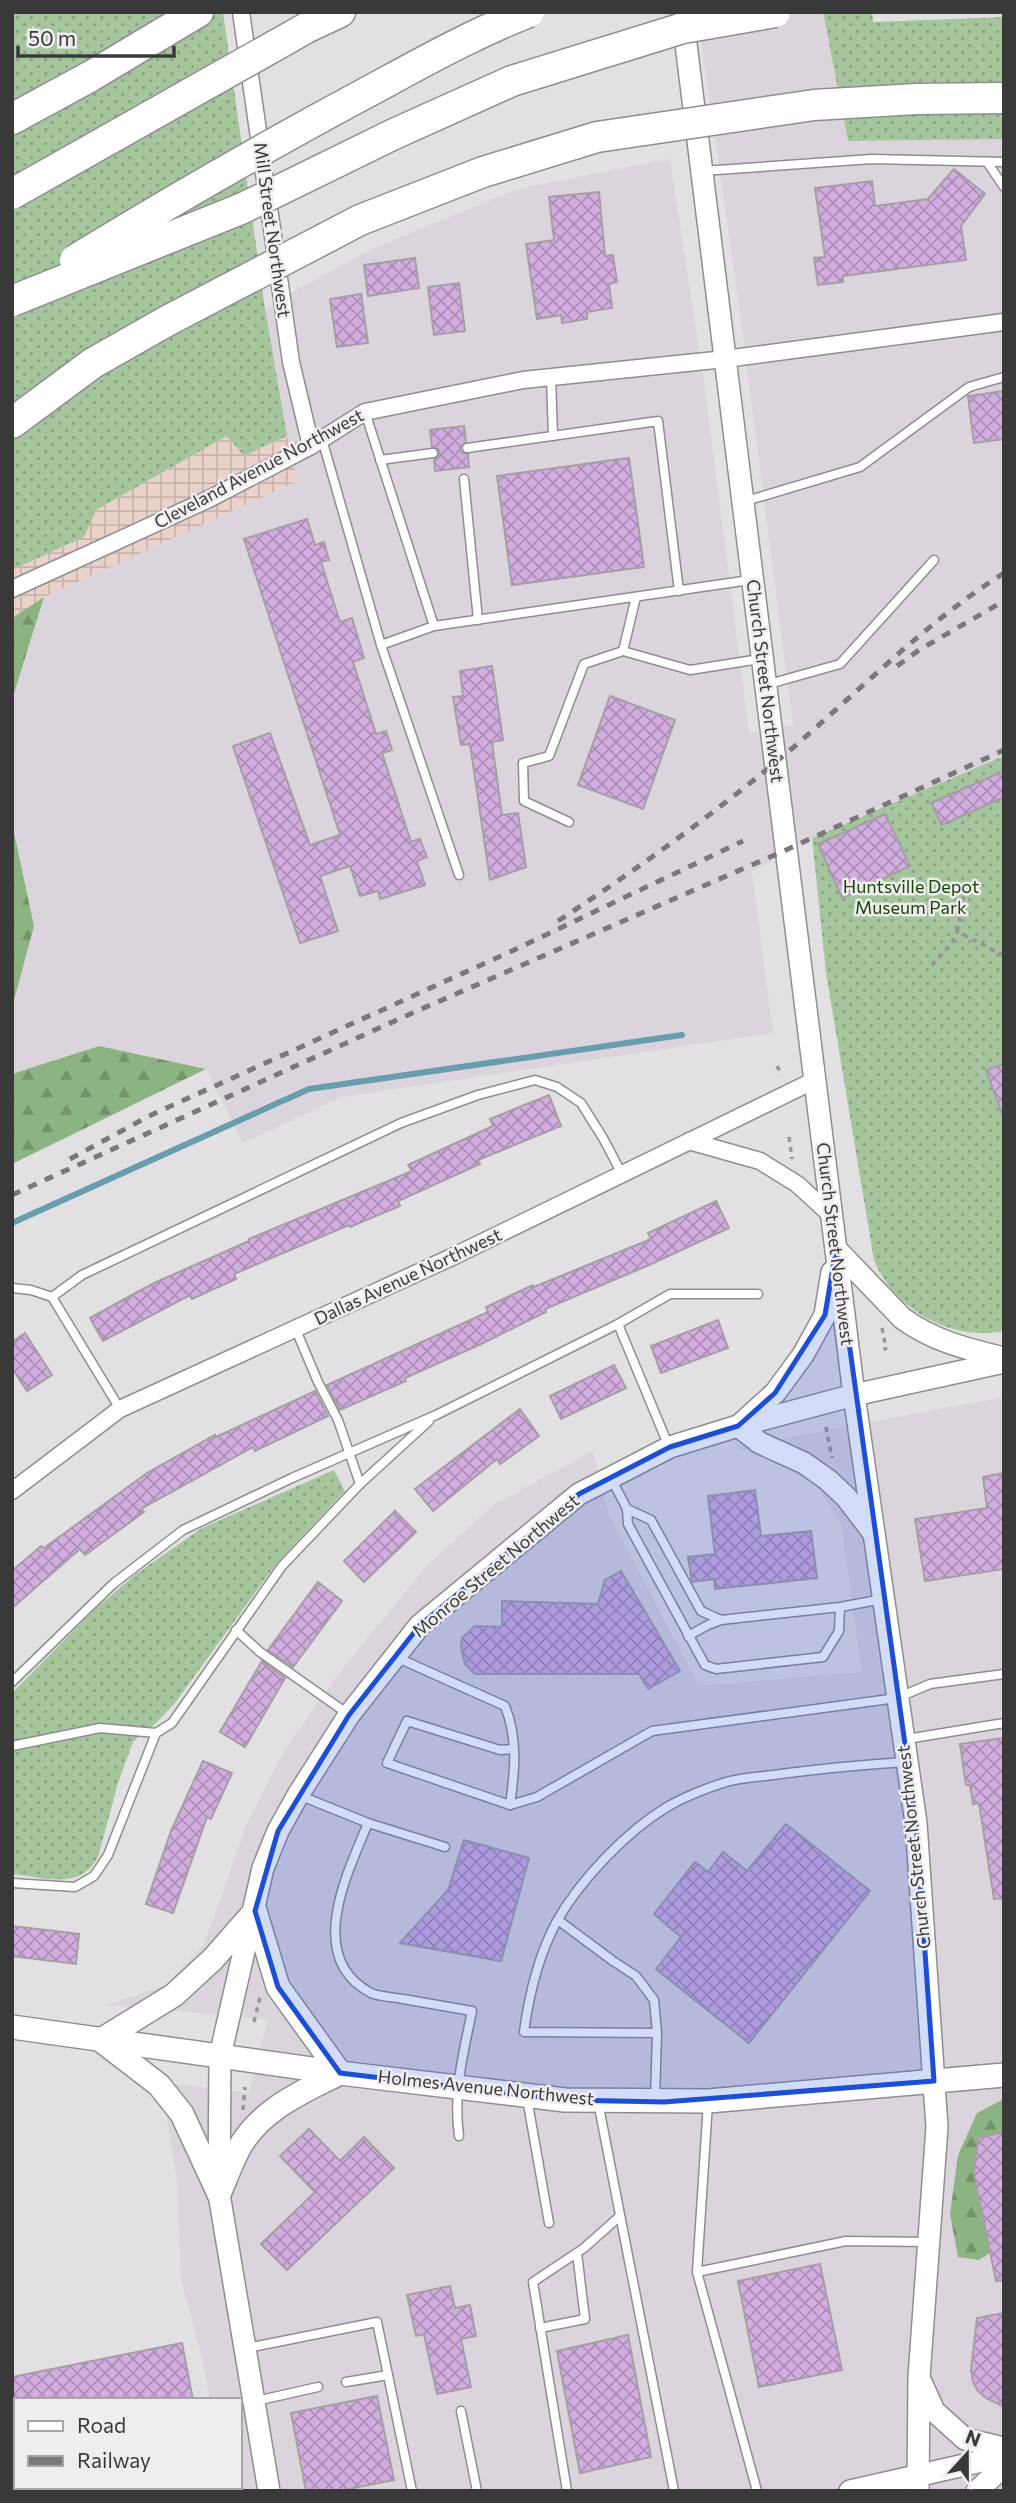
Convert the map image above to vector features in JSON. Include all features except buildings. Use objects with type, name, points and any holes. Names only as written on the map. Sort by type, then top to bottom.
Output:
[{"type":"highway","points":[[12,119],[91,76],[198,12]]},
{"type":"highway","points":[[12,194],[320,20],[340,12]]},
{"type":"highway","points":[[12,300],[185,193],[293,132],[480,32],[529,12]]},
{"type":"highway","points":[[12,300],[243,208],[394,134],[512,81],[683,28],[775,12]]},
{"type":"highway","points":[[12,412],[167,321],[359,220],[482,172],[597,137],[814,105],[916,99],[1004,98]]},
{"type":"highway","points":[[12,423],[93,363]]},
{"type":"main road","points":[[219,2194],[182,2114],[159,2085],[101,2040],[174,1995],[213,1959],[255,1911]]},
{"type":"main road","points":[[219,2194],[239,2149],[249,2133],[269,2112],[340,2073],[278,1987],[255,1911]]},
{"type":"main road","name":"Holmes Avenue Northwest","points":[[12,2027],[340,2073],[526,2095],[597,2100],[708,2101],[1004,2075]]},
{"type":"street","name":"Mill Street Northwest","points":[[241,12],[290,362],[316,443]]},
{"type":"street","name":"Church Street Northwest","points":[[682,12],[854,1395],[916,1823],[937,2127],[919,2377],[917,2484]]},
{"type":"street","name":"Cleveland Avenue Northwest","points":[[12,589],[209,499],[316,443],[365,412],[523,380],[725,359],[1004,322]]},
{"type":"street","name":"Dallas Avenue Northwest","points":[[12,1491],[120,1409],[296,1330],[815,1080]]},
{"type":"street","points":[[690,1141],[760,1161],[797,1184],[832,1216]]},
{"type":"street","points":[[836,1249],[902,1318],[915,1328],[944,1343],[1004,1360]]},
{"type":"street","points":[[836,1249],[825,1315],[803,1355],[775,1394],[738,1426],[760,1443],[804,1463],[828,1479],[874,1532]]},
{"type":"street","name":"Monroe Street Northwest","points":[[269,2491],[219,2194],[220,2056],[263,1868],[278,1830],[349,1715],[420,1625],[579,1494],[670,1447],[854,1395],[1004,1360]]},
{"type":"street","points":[[919,2377],[934,2411],[965,2439],[1004,2448]]},
{"type":"street","points":[[850,2491],[917,2484],[1004,2456]]},
{"type":"street","points":[[976,2491],[1004,2466]]},
{"type":"lane","points":[[702,171],[872,159],[1004,162]]},
{"type":"lane","points":[[987,162],[1004,187]]},
{"type":"lane","points":[[551,377],[552,436]]},
{"type":"lane","points":[[743,502],[860,467],[969,387],[1004,377]]},
{"type":"lane","points":[[365,412],[434,626]]},
{"type":"lane","points":[[467,448],[659,421],[679,591]]},
{"type":"lane","points":[[316,443],[459,875]]},
{"type":"lane","points":[[380,460],[433,453]]},
{"type":"lane","points":[[464,479],[478,620]]},
{"type":"lane","points":[[766,685],[840,664],[934,560]]},
{"type":"lane","points":[[381,645],[434,626],[753,580]]},
{"type":"lane","points":[[623,651],[636,597]]},
{"type":"lane","points":[[569,822],[524,801],[523,763],[549,756],[584,664],[623,651],[690,670],[762,658]]},
{"type":"lane","points":[[52,1297],[82,1275],[401,1122],[478,1095],[535,1080],[557,1087],[581,1103],[622,1174]]},
{"type":"lane","points":[[12,1288],[31,1290],[52,1297],[120,1409]]},
{"type":"lane","points":[[12,1682],[113,1584],[183,1530],[436,1415],[618,1324],[670,1294],[758,1294]]},
{"type":"lane","points":[[618,1324],[670,1447]]},
{"type":"lane","points":[[296,1330],[338,1420],[360,1485]]},
{"type":"lane","points":[[12,1883],[75,1887],[94,1876],[108,1855],[156,1733],[172,1723],[282,1566],[360,1485],[436,1415]]},
{"type":"lane","points":[[611,1478],[627,1510],[628,1524],[705,1665],[716,1669],[823,1657],[839,1631],[840,1607]]},
{"type":"lane","points":[[627,1510],[651,1520],[701,1611],[721,1620]]},
{"type":"lane","points":[[688,1636],[721,1620],[840,1607],[883,1598]]},
{"type":"lane","points":[[236,1630],[260,1653],[349,1715]]},
{"type":"lane","points":[[396,1656],[505,1706],[516,1765],[510,1805]]},
{"type":"lane","points":[[514,1749],[500,1750],[407,1721],[387,1763],[510,1805],[537,1797],[652,1731],[897,1698],[930,1685],[1004,1674]]},
{"type":"lane","points":[[904,1740],[1004,1723]]},
{"type":"lane","points":[[12,1746],[100,1728],[156,1733]]},
{"type":"lane","points":[[657,2034],[524,2032],[543,1952],[558,1920],[605,1860],[632,1833],[667,1807],[727,1782],[822,1768],[907,1762]]},
{"type":"lane","points":[[298,1795],[368,1823],[445,1847]]},
{"type":"lane","points":[[368,1823],[340,1894],[335,1930],[339,1957],[351,1979],[373,1994],[472,2011],[457,2087],[456,2114],[459,2136]]},
{"type":"lane","points":[[558,1920],[636,1976],[654,2000],[657,2034],[655,2102]]},
{"type":"lane","points":[[526,2095],[548,2223]]},
{"type":"lane","points":[[597,2100],[674,2491]]},
{"type":"lane","points":[[708,2101],[697,2272],[757,2491]]},
{"type":"lane","points":[[567,2491],[533,2282],[577,2253],[620,2216]]},
{"type":"lane","points":[[697,2272],[846,2241],[928,2242]]},
{"type":"lane","points":[[540,2328],[584,2319],[577,2253]]},
{"type":"lane","points":[[245,2348],[377,2322],[412,2491]]},
{"type":"lane","points":[[346,2382],[388,2375]]},
{"type":"lane","points":[[254,2401],[318,2387]]},
{"type":"lane","points":[[461,2411],[477,2491]]},
{"type":"path","points":[[932,965],[952,943],[965,888]]},
{"type":"path","points":[[957,930],[1004,956]]},
{"type":"path","points":[[777,1066],[782,1074]]},
{"type":"path","points":[[789,1137],[793,1163]]},
{"type":"path","points":[[826,1427],[833,1462]]},
{"type":"highlighted area","points":[[836,1249],[916,1823],[934,2081],[664,2102],[565,2100],[340,2073],[278,1987],[255,1911],[278,1831],[349,1715],[420,1625],[579,1494],[670,1447],[738,1426],[775,1393],[825,1315]]},
{"type":"shaded area","points":[[697,12],[823,12],[848,141],[1004,139],[1004,756],[812,838],[752,872],[773,1033],[342,1097],[243,1143],[206,1069],[99,1046],[12,1074],[12,1008],[34,926],[12,823],[12,700],[44,597],[298,481],[287,436],[265,309],[374,248],[518,189],[670,159],[704,382],[749,733],[793,725],[739,306]]},
{"type":"shaded area","points":[[227,436],[244,456],[287,436],[298,481],[44,597],[12,618],[12,570],[83,537],[96,510]]},
{"type":"shaded area","points":[[1004,1397],[1004,2491],[224,2491],[242,2489],[242,2398],[210,2398],[181,2280],[177,2180],[161,2082],[249,2093],[268,2019],[107,2005],[164,1986],[204,1945],[246,1826],[285,1749],[341,1671],[426,1566],[495,1504],[593,1451],[609,1515],[699,1686],[862,1672],[841,1523],[813,1480],[778,1460],[734,1448]]},
{"type":"green space","points":[[12,12],[223,12],[265,309],[287,436],[244,456],[227,436],[96,510],[84,537],[12,570]]},
{"type":"green space","points":[[823,12],[872,12],[873,22],[1004,17],[1004,139],[848,141]]},
{"type":"green space","points":[[44,597],[12,700],[12,618]]},
{"type":"green space","name":"Huntsville Depot Museum Park","points":[[1004,756],[1004,1331],[984,1333],[945,1326],[910,1307],[883,1278],[874,1260],[826,973],[812,838]]},
{"type":"green space","points":[[12,823],[34,926],[12,1008]]},
{"type":"green space","points":[[99,1046],[206,1069],[12,1164],[12,1074]]},
{"type":"green space","points":[[334,1470],[345,1491],[276,1564],[175,1703],[133,1742],[118,1783],[98,1857],[90,1868],[72,1878],[61,1879],[12,1874],[12,1693],[94,1610],[136,1574],[202,1528]]},
{"type":"green space","points":[[1004,2099],[1004,2132],[978,2138],[974,2174],[990,2253],[979,2260],[958,2257],[950,2214],[958,2155],[977,2113]]},
{"type":"waterway","points":[[12,1223],[309,1089],[682,1035]]},
{"type":"railway","points":[[558,921],[723,804],[804,738],[915,639],[1004,573]]},
{"type":"railway","points":[[897,666],[919,650],[1004,601]]},
{"type":"railway","points":[[12,1195],[410,1014],[786,850],[1004,750]]},
{"type":"railway","points":[[70,1159],[149,1116],[514,950],[743,841]]}]
